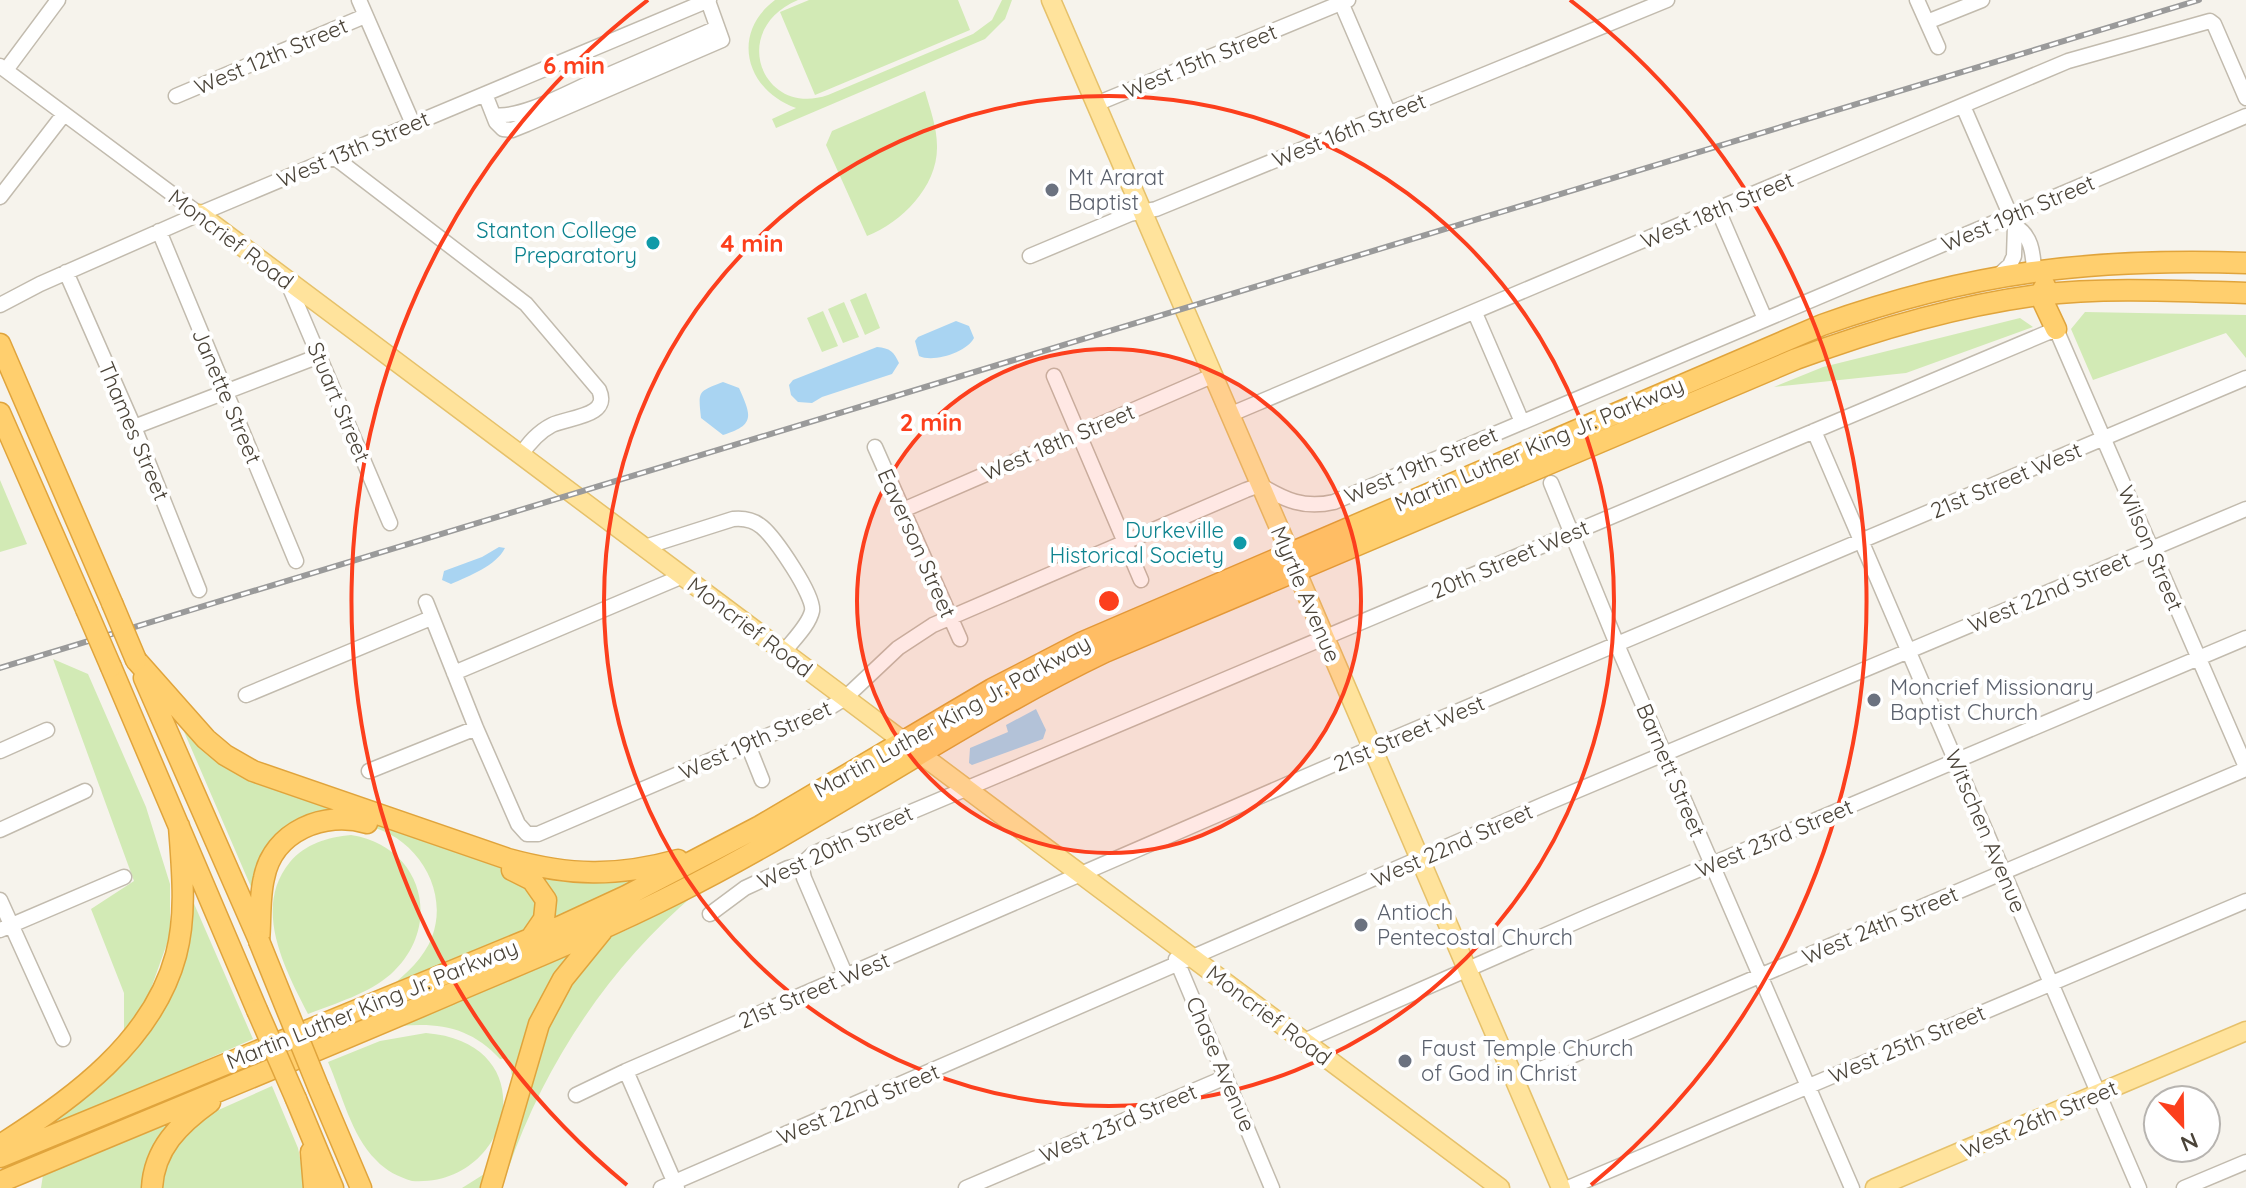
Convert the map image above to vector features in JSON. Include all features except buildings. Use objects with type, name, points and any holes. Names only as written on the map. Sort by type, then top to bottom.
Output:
[{"type":"highway","name":"Martin Luther King Jr. Parkway","points":[[0,1182],[263,1072],[539,946],[559,927],[670,874],[912,747],[1082,663],[1293,561],[1822,325],[1898,299],[1999,275],[2122,262],[2246,263]]},
{"type":"highway","points":[[2056,329],[2040,295],[2042,289],[2055,280],[2122,262]]},
{"type":"highway","points":[[1900,324],[2018,284],[2034,270]]},
{"type":"highway","name":"Martin Luther King Jr. Parkway","points":[[1293,561],[1796,359],[1900,324],[1953,310],[2040,295],[2087,292],[2246,293]]},
{"type":"highway","points":[[2056,329],[2071,304],[2087,292]]},
{"type":"highway","points":[[3,351],[259,941],[361,1188]]},
{"type":"highway","points":[[0,413],[333,1188]]},
{"type":"highway","points":[[136,660],[206,739],[225,755],[253,771],[539,868],[584,874],[630,872],[695,854],[760,826]]},
{"type":"highway","name":"Martin Luther King Jr. Parkway","points":[[0,1157],[312,1028],[539,946],[606,926],[729,866],[912,747]]},
{"type":"highway","points":[[259,941],[264,876],[274,855],[284,842],[306,826],[347,817],[519,872],[532,880],[546,900],[547,910],[539,946]]},
{"type":"highway","points":[[0,1145],[86,1082],[134,1036],[151,1014],[176,955],[181,917],[179,826]]},
{"type":"highway","points":[[539,868],[556,894],[559,927]]},
{"type":"highway","points":[[491,1188],[539,1024],[563,979],[606,926]]},
{"type":"highway","points":[[152,1188],[159,1156],[174,1133],[210,1102],[263,1072]]},
{"type":"highway","points":[[36,1188],[38,1166],[48,1150],[81,1124]]},
{"type":"highway","points":[[308,1132],[314,1188]]},
{"type":"main road","name":"Myrtle Avenue","points":[[1051,0],[1561,1188]]},
{"type":"main road","name":"Moncrief Road","points":[[199,214],[912,747],[1167,941],[1186,962],[1304,1041],[1500,1188]]},
{"type":"main road","name":"West 26th Street","points":[[1875,1188],[2246,1031]]},
{"type":"street","points":[[3,68],[58,0]]},
{"type":"street","points":[[360,0],[413,124]]},
{"type":"street","points":[[485,94],[503,129],[512,130],[527,124],[722,40],[708,0]]},
{"type":"street","name":"West 13th Street","points":[[0,305],[159,231],[708,0]]},
{"type":"street","name":"West 16th Street","points":[[1030,256],[1141,212],[1156,209],[1389,114],[1632,7],[1667,0]]},
{"type":"street","points":[[1917,0],[1938,47]]},
{"type":"street","points":[[1927,22],[1982,0]]},
{"type":"street","points":[[1343,1],[1389,114]]},
{"type":"street","name":"West 15th Street","points":[[1096,104],[1343,1]]},
{"type":"street","name":"West 12th Street","points":[[176,96],[365,16]]},
{"type":"street","name":"West 18th Street","points":[[1229,415],[2068,61],[2210,21],[2246,98]]},
{"type":"street","name":"Moncrief Road","points":[[3,68],[199,214]]},
{"type":"street","points":[[1963,106],[2012,221],[2014,256],[2010,265],[1999,275]]},
{"type":"street","points":[[0,197],[64,114]]},
{"type":"street","name":"West 19th Street","points":[[476,728],[518,824],[527,834],[544,831],[821,713],[845,698],[898,648],[950,617],[1260,485],[1294,503],[1319,506],[1334,502],[1765,319],[2012,221],[2246,116]]},
{"type":"street","points":[[334,157],[526,304],[599,390],[602,395],[595,412],[544,430],[520,456]]},
{"type":"street","points":[[1718,210],[1765,319]]},
{"type":"street","points":[[2012,221],[2028,239],[2034,270]]},
{"type":"street","name":"Janette Street","points":[[159,231],[296,561]]},
{"type":"street","name":"Thames Street","points":[[66,272],[134,427],[199,590]]},
{"type":"street","name":"Stuart Street","points":[[287,281],[390,523]]},
{"type":"street","points":[[1475,313],[1522,422]]},
{"type":"street","name":"20th Street West","points":[[964,788],[2056,329]]},
{"type":"street","name":"Wilson Street","points":[[2056,329],[2246,768]]},
{"type":"street","points":[[134,427],[319,356]]},
{"type":"street","points":[[1054,376],[1141,580]]},
{"type":"street","name":"West 18th Street","points":[[903,510],[1212,376]]},
{"type":"street","name":"21st Street West","points":[[576,1095],[1372,748],[2246,378]]},
{"type":"street","name":"Witschen Avenue","points":[[1814,431],[2139,1188]]},
{"type":"street","name":"Eaverson Street","points":[[875,447],[960,639]]},
{"type":"street","name":"Barnett Street","points":[[1551,483],[1711,865],[1852,1188]]},
{"type":"street","name":"West 22nd Street","points":[[671,1186],[1420,859],[2246,509]]},
{"type":"street","points":[[645,547],[733,519],[747,519],[759,524],[793,569],[812,604],[810,617],[784,652]]},
{"type":"street","points":[[454,673],[683,576]]},
{"type":"street","points":[[369,771],[476,728],[426,602]]},
{"type":"street","points":[[246,695],[431,618]]},
{"type":"street","name":"West 23rd Street","points":[[1304,1041],[2246,638]]},
{"type":"street","points":[[0,751],[47,730]]},
{"type":"street","points":[[748,745],[762,780]]},
{"type":"street","name":"West 24th Street","points":[[1515,1080],[2246,768]]},
{"type":"street","name":"West 20th Street","points":[[710,914],[754,883],[801,865],[813,854],[964,788]]},
{"type":"street","points":[[0,830],[85,791]]},
{"type":"street","points":[[801,865],[846,976]]},
{"type":"street","points":[[6,927],[124,877]]},
{"type":"street","points":[[0,900],[6,927],[63,1039]]},
{"type":"street","name":"West 25th Street","points":[[1568,1188],[2246,901]]},
{"type":"street","name":"Chase Avenue","points":[[1186,962],[1226,1077],[1272,1188]]},
{"type":"street","points":[[626,1071],[671,1186]]},
{"type":"street","name":"West 23rd Street","points":[[966,1188],[1226,1077]]},
{"type":"street","points":[[2184,1188],[2246,1162]]},
{"type":"green space","points":[[775,0],[798,0],[776,14],[764,31],[759,49],[762,67],[771,83],[786,94],[805,99],[828,95],[973,34],[992,20],[1002,0],[1012,0],[1005,19],[985,39],[776,128],[772,119],[796,108],[779,100],[765,88],[750,60],[749,44],[752,29]]},
{"type":"green space","points":[[809,0],[958,0],[970,30],[815,95],[780,12]]},
{"type":"green space","points":[[925,91],[937,139],[936,161],[931,175],[916,201],[905,212],[867,236],[826,145],[832,131]]},
{"type":"green space","points":[[866,293],[880,328],[865,335],[850,300]]},
{"type":"green space","points":[[844,302],[859,337],[843,343],[828,309]]},
{"type":"green space","points":[[823,311],[838,346],[822,352],[807,318]]},
{"type":"green space","points":[[2085,312],[2246,315],[2246,358],[2226,333],[2093,380],[2071,329]]},
{"type":"green space","points":[[2020,318],[2033,327],[1906,373],[1774,387],[1823,367]]},
{"type":"green space","points":[[0,480],[27,544],[0,552]]},
{"type":"green space","points":[[53,659],[88,674],[146,807],[170,884],[170,935],[148,997],[124,1038],[124,993],[91,909],[134,881]]},
{"type":"green space","points":[[176,713],[214,753],[496,863],[649,874],[583,907],[389,988],[419,959],[432,937],[436,899],[431,880],[422,864],[410,849],[379,829],[335,823],[286,847],[261,910]]},
{"type":"green space","points":[[351,835],[376,842],[395,855],[409,871],[418,891],[421,912],[417,934],[407,955],[382,981],[308,1014],[290,978],[276,938],[274,899],[279,880],[290,862],[303,850],[318,842]]},
{"type":"green space","points":[[185,883],[253,1039],[35,1135],[146,1030]]},
{"type":"green space","points":[[695,894],[632,956],[578,1027],[534,1105],[502,1188],[462,1188],[489,1171],[517,1098],[508,1058],[500,1059],[478,1040],[454,1029],[429,1025],[400,1026],[631,928]]},
{"type":"green space","points":[[426,1033],[465,1043],[489,1061],[502,1086],[502,1113],[493,1140],[474,1162],[446,1177],[412,1181],[388,1170],[367,1150],[328,1062],[380,1041]]},
{"type":"green space","points":[[272,1086],[298,1148],[306,1188],[159,1188],[170,1150],[205,1116]]},
{"type":"green space","points":[[176,1121],[149,1188],[41,1188],[43,1175]]},
{"type":"water","points":[[956,321],[969,326],[974,338],[965,348],[941,357],[919,356],[915,341],[918,337]]},
{"type":"water","points":[[877,347],[893,353],[897,359],[899,363],[892,374],[812,403],[798,402],[791,395],[789,385],[793,380]]},
{"type":"water","points":[[723,382],[739,388],[748,418],[741,427],[723,435],[701,418],[700,397],[704,390]]},
{"type":"water","points":[[499,547],[505,548],[481,570],[451,584],[442,580],[444,571]]},
{"type":"water","points":[[1036,709],[1046,730],[1043,739],[972,765],[969,763],[970,748],[1008,732],[1006,725]]},
{"type":"railway","points":[[0,668],[2199,0]]},
{"type":"place","name":"Mt Ararat Baptist","points":[[1052,190]]},
{"type":"place","name":"Stanton College Preparatory","points":[[653,243]]},
{"type":"place","name":"Durkeville Historical Society","points":[[1240,543]]},
{"type":"place","name":"Moncrief Missionary Baptist Church","points":[[1874,700]]},
{"type":"place","name":"Antioch Pentecostal Church","points":[[1361,925]]},
{"type":"place","name":"Faust Temple Church of God in Christ","points":[[1405,1061]]}]
